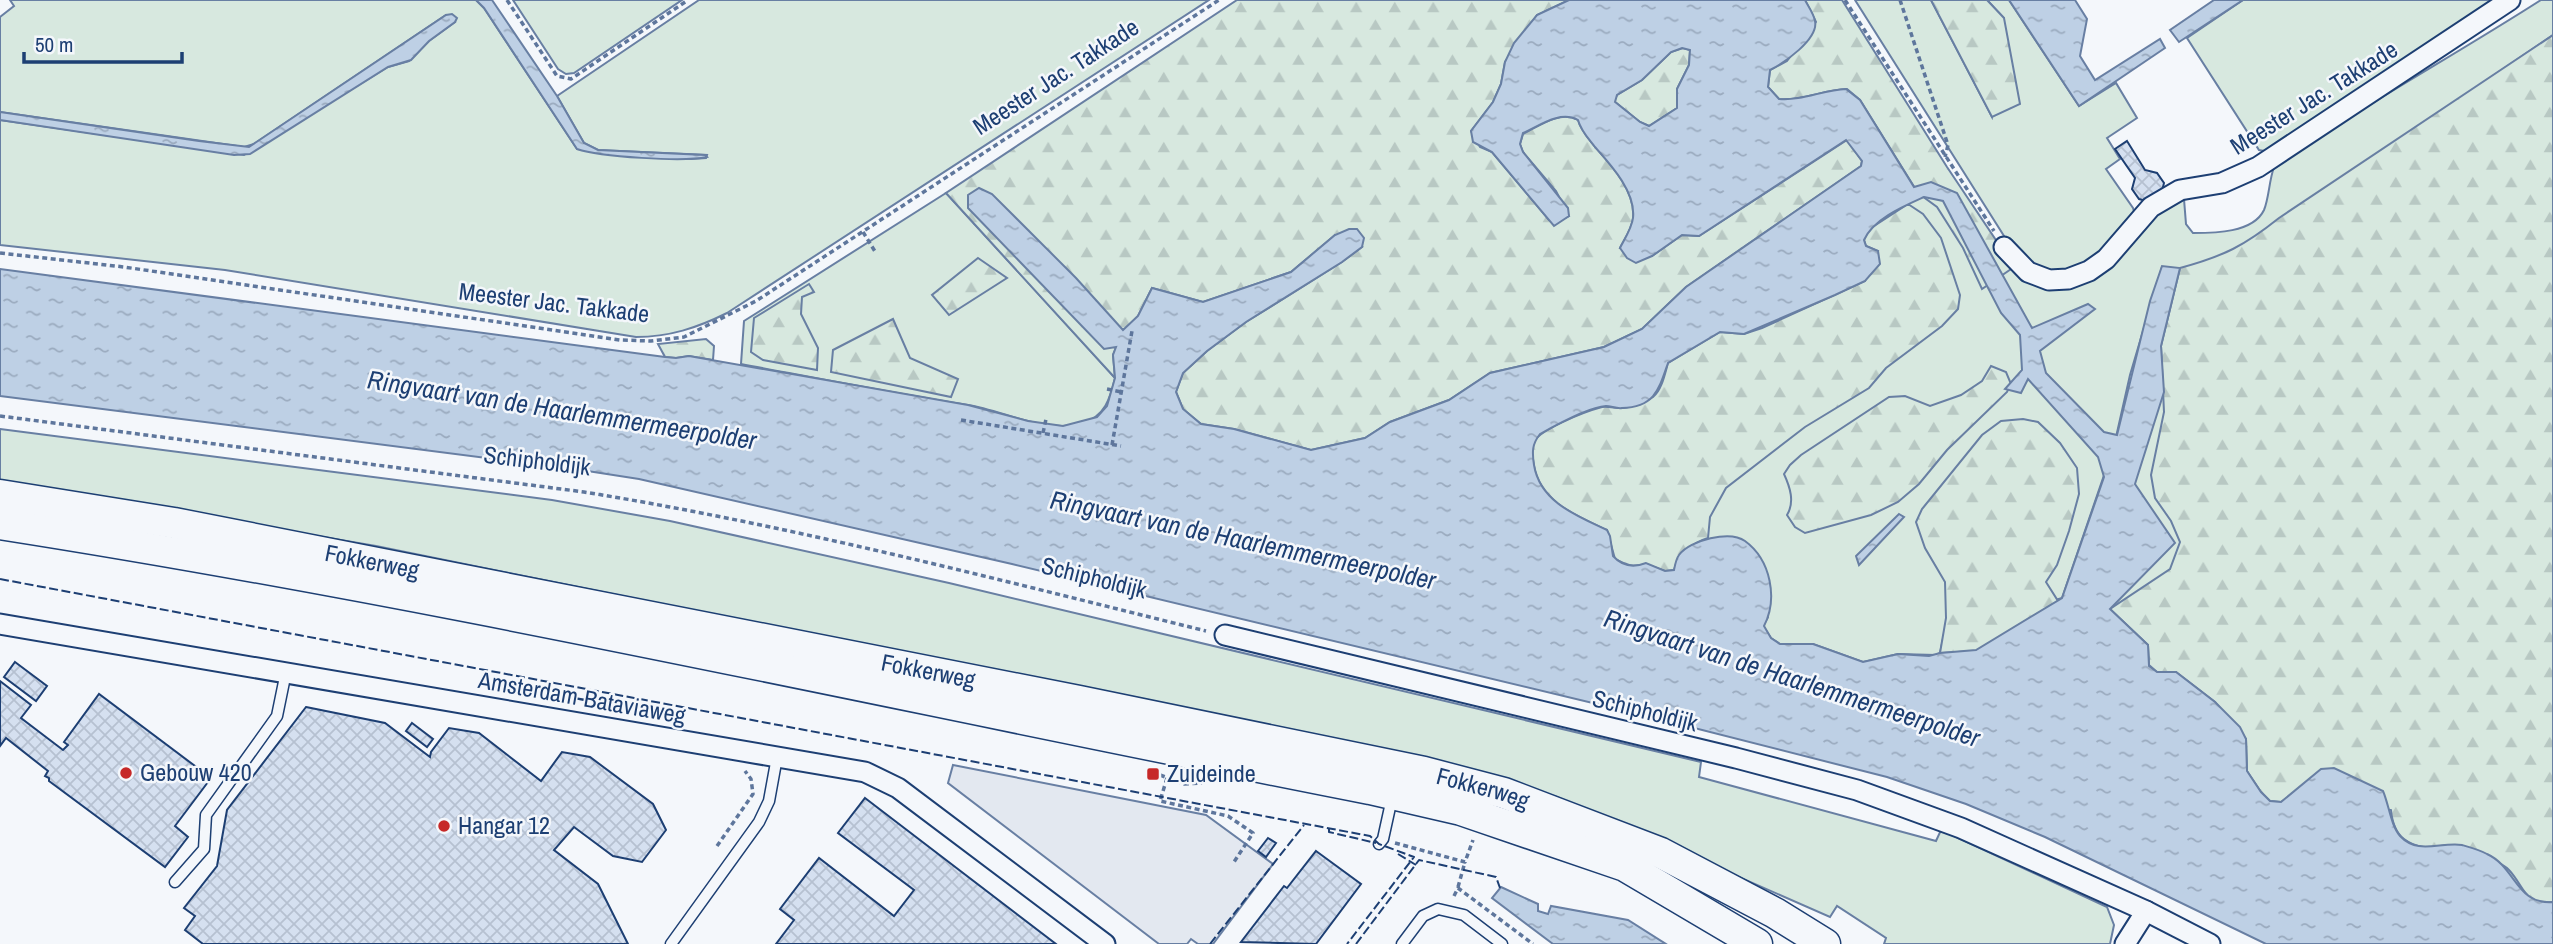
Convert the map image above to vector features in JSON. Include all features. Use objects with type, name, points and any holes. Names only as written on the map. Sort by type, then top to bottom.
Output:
[{"type":"main road","name":"Fokkerweg","points":[[0,495],[188,525],[1424,772],[1504,793],[1661,853],[1775,913],[1825,944]]},
{"type":"main road","name":"Fokkerweg","points":[[0,524],[357,584],[1461,810],[1625,866],[1757,944]]},
{"type":"street","name":"Meester Jac. Takkade","points":[[2004,247],[2028,272],[2049,280],[2068,279],[2089,271],[2106,259],[2151,207],[2179,190],[2222,183],[2258,167],[2510,0]]},
{"type":"street","name":"Amsterdam-Bataviaweg","points":[[0,624],[865,772],[898,789],[1105,944]]},
{"type":"street","name":"Schipholdijk","points":[[1225,635],[1736,758],[1857,790],[1961,828],[2146,911],[2210,944]]},
{"type":"street","points":[[2125,944],[2146,911]]},
{"type":"lane","points":[[175,882],[204,849],[206,815],[277,716],[286,672]]},
{"type":"lane","points":[[671,944],[759,821],[769,801],[777,757]]},
{"type":"lane","points":[[1381,841],[1392,794]]},
{"type":"lane","points":[[1402,944],[1423,916],[1438,909],[1464,915],[1502,944]]},
{"type":"path","points":[[507,0],[557,76],[571,79],[688,0]]},
{"type":"path","name":"Meester Jac. Takkade","points":[[0,253],[124,267],[620,340],[651,341],[684,337],[756,301],[1219,0]]},
{"type":"path","points":[[1845,0],[2004,247]]},
{"type":"path","points":[[1900,0],[1948,145],[1945,157]]},
{"type":"path","points":[[863,232],[876,253]]},
{"type":"path","points":[[1112,445],[1132,331]]},
{"type":"path","points":[[1107,389],[1121,391]]},
{"type":"path","name":"Schipholdijk","points":[[0,416],[662,504],[1225,635]]},
{"type":"path","points":[[1043,433],[1046,419]]},
{"type":"path","points":[[961,420],[1121,446]]},
{"type":"path","points":[[1167,777],[1160,801],[1228,816],[1254,833],[1234,862]]},
{"type":"path","points":[[1458,888],[1471,840],[1483,844]]},
{"type":"path","points":[[1381,841],[1465,862]]},
{"type":"green space","points":[[10,0],[476,0],[484,8],[577,149],[691,159],[706,158],[707,155],[598,150],[584,143],[557,96],[699,0],[1209,0],[727,313],[683,331],[636,337],[225,270],[0,245],[0,120],[244,155],[388,67],[409,61],[429,41],[455,22],[446,15],[254,144],[244,147],[0,112],[0,17],[14,6]]},
{"type":"green space","points":[[513,0],[682,0],[574,73],[566,74],[558,69]]},
{"type":"green space","points":[[1237,0],[1569,0],[1537,15],[1505,62],[1501,84],[1493,102],[1471,131],[1480,147],[1492,152],[1549,220],[1561,220],[1569,216],[1556,191],[1523,152],[1520,144],[1523,134],[1550,120],[1571,117],[1578,120],[1631,198],[1632,222],[1620,248],[1652,256],[1682,235],[1699,236],[1847,140],[1862,161],[1861,166],[1686,287],[1642,329],[1604,347],[1490,373],[1449,400],[1390,422],[1365,438],[1311,450],[1234,429],[1201,424],[1183,409],[1176,392],[1183,373],[1246,322],[1362,247],[1335,235],[1291,272],[1203,302],[1152,288],[1138,316],[1123,331],[1113,355],[1115,378],[946,193]]},
{"type":"green space","points":[[1805,0],[1842,0],[1947,167],[2014,267],[1982,289],[1963,248],[1937,207],[1918,193],[1860,100],[1847,89],[1779,99],[1768,87],[1770,70],[1787,61],[1816,22]]},
{"type":"green space","points":[[1855,0],[1931,0],[1992,117],[2004,18],[1987,0],[2009,0],[2079,106],[2116,83],[2137,118],[2107,138],[2120,159],[2106,169],[2133,208],[2136,218],[2086,267],[2046,273],[2011,247]]},
{"type":"green space","points":[[1931,0],[1987,0],[2004,18],[2020,104],[1992,117]]},
{"type":"green space","points":[[2243,0],[2503,0],[2270,152],[2259,150],[2187,38]]},
{"type":"green space","points":[[2541,0],[2553,0],[2553,35],[2481,84],[2553,41],[2553,937],[2110,609],[2162,267],[2130,375],[2114,446],[2062,598],[1944,634],[1940,653],[1936,655],[1898,654],[1863,662],[1813,644],[1780,644],[1771,638],[1763,626],[1768,617],[1606,406],[1928,190],[2023,276],[2106,268],[2127,249],[2151,217],[2184,199],[2186,224],[2193,233],[2222,232],[2242,227],[2259,218],[2264,210],[2274,167]]},
{"type":"green space","points":[[2553,35],[2553,902],[2543,902],[2530,898],[2509,870],[2500,863],[2459,845],[2421,847],[2404,839],[2394,826],[2391,810],[2292,794],[2281,802],[2270,801],[2247,771],[2246,739],[2215,702],[2176,672],[2157,672],[2149,665],[2148,645],[2110,609],[2170,569],[2180,542],[2171,521],[2155,498],[2151,475],[2164,412],[2161,346],[2180,268],[2209,259],[2244,243]]},
{"type":"green space","points":[[1683,48],[1690,50],[1689,65],[1677,89],[1677,108],[1649,126],[1614,101],[1617,95],[1642,80],[1671,52]]},
{"type":"green space","points":[[946,193],[1115,378],[1108,400],[1097,416],[1069,426],[1040,424],[968,405],[741,364],[744,321]]},
{"type":"green space","points":[[1908,204],[1923,214],[1941,238],[1960,295],[1958,309],[1942,326],[1886,368],[1869,388],[1805,427],[1726,488],[1710,517],[1708,538],[1686,550],[1674,570],[1665,571],[1646,564],[1630,565],[1615,559],[1607,530],[1562,506],[1544,489],[1538,479],[1532,452],[1533,444],[1543,433],[1595,409],[1626,407],[1650,399],[1659,390],[1668,363],[1720,332],[1744,334],[1762,328],[1865,281],[1878,251],[1866,246],[1864,240],[1868,230]]},
{"type":"green space","points":[[978,258],[1007,278],[949,315],[932,295]]},
{"type":"green space","points":[[809,284],[814,292],[802,297],[801,314],[818,348],[817,370],[763,360],[751,352],[754,318]]},
{"type":"green space","points":[[893,319],[910,358],[958,379],[951,397],[831,372],[833,350]]},
{"type":"green space","points":[[706,339],[714,346],[713,360],[689,356],[665,357],[658,344]]},
{"type":"green space","points":[[1991,366],[2006,372],[2011,384],[2007,392],[1947,450],[1919,484],[1898,502],[1871,515],[1805,533],[1795,527],[1787,515],[1791,500],[1784,474],[1801,455],[1889,397],[1905,396],[1930,406],[1961,395],[1982,381]]},
{"type":"green space","points":[[2023,419],[2038,422],[2060,443],[2077,468],[2079,494],[2069,531],[2057,565],[2046,582],[2058,601],[1976,651],[1940,653],[1946,618],[1945,582],[1925,548],[1916,522],[1922,509],[1982,435],[2001,421]]},
{"type":"green space","points":[[0,429],[552,500],[670,521],[949,583],[1701,762],[1699,777],[1936,841],[1941,830],[2107,907],[2114,925],[2110,944],[1884,944],[1886,938],[1837,906],[1830,917],[1557,797],[1440,762],[376,546],[0,482]]},
{"type":"shaded area","points":[[953,765],[1206,815],[1273,864],[1213,944],[1198,944],[1191,939],[1187,944],[1159,944],[948,783]]},
{"type":"water","points":[[476,0],[492,0],[557,96],[584,143],[598,150],[707,157],[642,158],[577,149],[484,8]]},
{"type":"water","name":"Ringvaart van de Haarlemmermeerpolder","points":[[1569,0],[1805,0],[1814,18],[1815,28],[1799,50],[1770,70],[1768,87],[1779,99],[1846,89],[1860,100],[1914,187],[1931,182],[1957,193],[2032,328],[2088,304],[2095,309],[2040,351],[2046,373],[2104,432],[2117,435],[2150,301],[2162,266],[2180,268],[2161,346],[2164,392],[2135,484],[2175,543],[2110,609],[2148,645],[2149,666],[2157,672],[2176,672],[2215,702],[2240,727],[2246,739],[2247,771],[2270,801],[2281,802],[2321,769],[2334,768],[2383,791],[2394,827],[2407,842],[2421,846],[2462,845],[2481,851],[2497,860],[2531,898],[2553,902],[2553,944],[2266,944],[2045,837],[1966,804],[1887,777],[1651,717],[1012,564],[639,479],[0,396],[0,269],[665,357],[689,356],[968,405],[1028,421],[1063,426],[1097,417],[1107,406],[1115,378],[1113,355],[1116,347],[1104,349],[968,208],[968,195],[979,188],[992,194],[1076,278],[1123,330],[1138,316],[1152,288],[1203,302],[1291,272],[1335,235],[1349,229],[1357,229],[1364,238],[1362,247],[1246,322],[1207,351],[1183,373],[1176,392],[1183,409],[1201,424],[1234,429],[1311,450],[1365,438],[1390,422],[1449,400],[1490,373],[1604,347],[1642,329],[1686,287],[1861,166],[1862,161],[1846,140],[1699,236],[1682,235],[1652,256],[1636,263],[1627,258],[1620,248],[1633,218],[1627,189],[1585,134],[1578,120],[1571,117],[1557,118],[1523,133],[1520,144],[1523,152],[1568,208],[1569,216],[1554,226],[1492,152],[1473,142],[1471,131],[1493,102],[1501,84],[1505,62],[1514,43],[1537,15]],"holes":[[[1682,48],[1690,50],[1689,65],[1677,89],[1677,108],[1649,126],[1615,102],[1617,95],[1642,80],[1671,52]],[[1924,197],[1943,201],[2001,313],[2020,335],[2022,370],[2005,389],[2021,393],[2028,379],[2098,457],[2104,477],[2062,598],[1976,650],[1929,656],[1898,654],[1863,662],[1813,644],[1780,644],[1771,638],[1764,626],[1771,604],[1770,580],[1761,558],[1745,541],[1730,536],[1701,541],[1679,555],[1674,570],[1665,571],[1646,563],[1628,565],[1613,556],[1607,530],[1562,506],[1544,489],[1538,478],[1533,456],[1534,445],[1540,434],[1590,410],[1606,406],[1620,408],[1642,404],[1654,395],[1668,363],[1720,332],[1744,334],[1865,281],[1880,264],[1878,251],[1866,246],[1864,240],[1868,232],[1890,214]]]},
{"type":"water","points":[[2009,0],[2075,0],[2087,19],[2080,56],[2095,80],[2160,39],[2165,48],[2079,106]]},
{"type":"water","points":[[2214,0],[2243,0],[2179,42],[2170,30]]},
{"type":"water","points":[[452,14],[457,18],[455,22],[429,41],[411,60],[388,67],[250,154],[234,155],[0,120],[0,112],[249,147],[446,15]]},
{"type":"water","points":[[1899,514],[1904,517],[1859,565],[1856,556]]},
{"type":"water","points":[[1501,887],[1538,904],[1538,911],[1548,914],[1551,906],[1628,920],[1666,944],[1553,944],[1492,898]]},
{"type":"building","points":[[2127,141],[2145,170],[2157,173],[2164,183],[2161,195],[2151,202],[2139,199],[2132,189],[2135,178],[2115,149]]},
{"type":"building","points":[[15,662],[47,686],[36,701],[4,677]]},
{"type":"building","name":"Gebouw 420","points":[[0,681],[31,705],[21,718],[63,750],[68,745],[64,742],[99,694],[211,778],[175,826],[188,837],[165,867],[49,781],[45,776],[48,771],[6,738],[0,746]]},
{"type":"building","name":"Hangar 12","points":[[306,707],[385,723],[430,757],[449,728],[479,733],[541,781],[562,752],[590,757],[653,804],[666,830],[642,862],[613,856],[574,827],[554,850],[598,884],[628,944],[203,944],[185,930],[195,916],[184,908],[217,866],[227,810]]},
{"type":"building","points":[[412,723],[433,739],[427,747],[406,731]]},
{"type":"building","points":[[865,798],[1056,944],[776,944],[794,920],[780,909],[819,858],[894,916],[914,890],[838,833]]},
{"type":"building","points":[[1268,838],[1276,843],[1266,857],[1258,851]]},
{"type":"building","points":[[1316,851],[1361,884],[1316,944],[1241,942],[1284,886],[1287,888]]},
{"type":"fence","points":[[0,579],[1370,836],[1379,844],[1414,857],[1347,944]]},
{"type":"fence","points":[[1210,944],[1304,825]]},
{"type":"fence","points":[[1329,828],[1329,832],[1376,843]]},
{"type":"fence","points":[[1398,854],[1416,865]]},
{"type":"fence","points":[[1356,944],[1419,860],[1496,877],[1500,888]]},
{"type":"place","name":"Gebouw 420","points":[[126,773]]},
{"type":"place","name":"Zuideinde","points":[[1153,774]]},
{"type":"place","name":"Hangar 12","points":[[444,826]]}]
